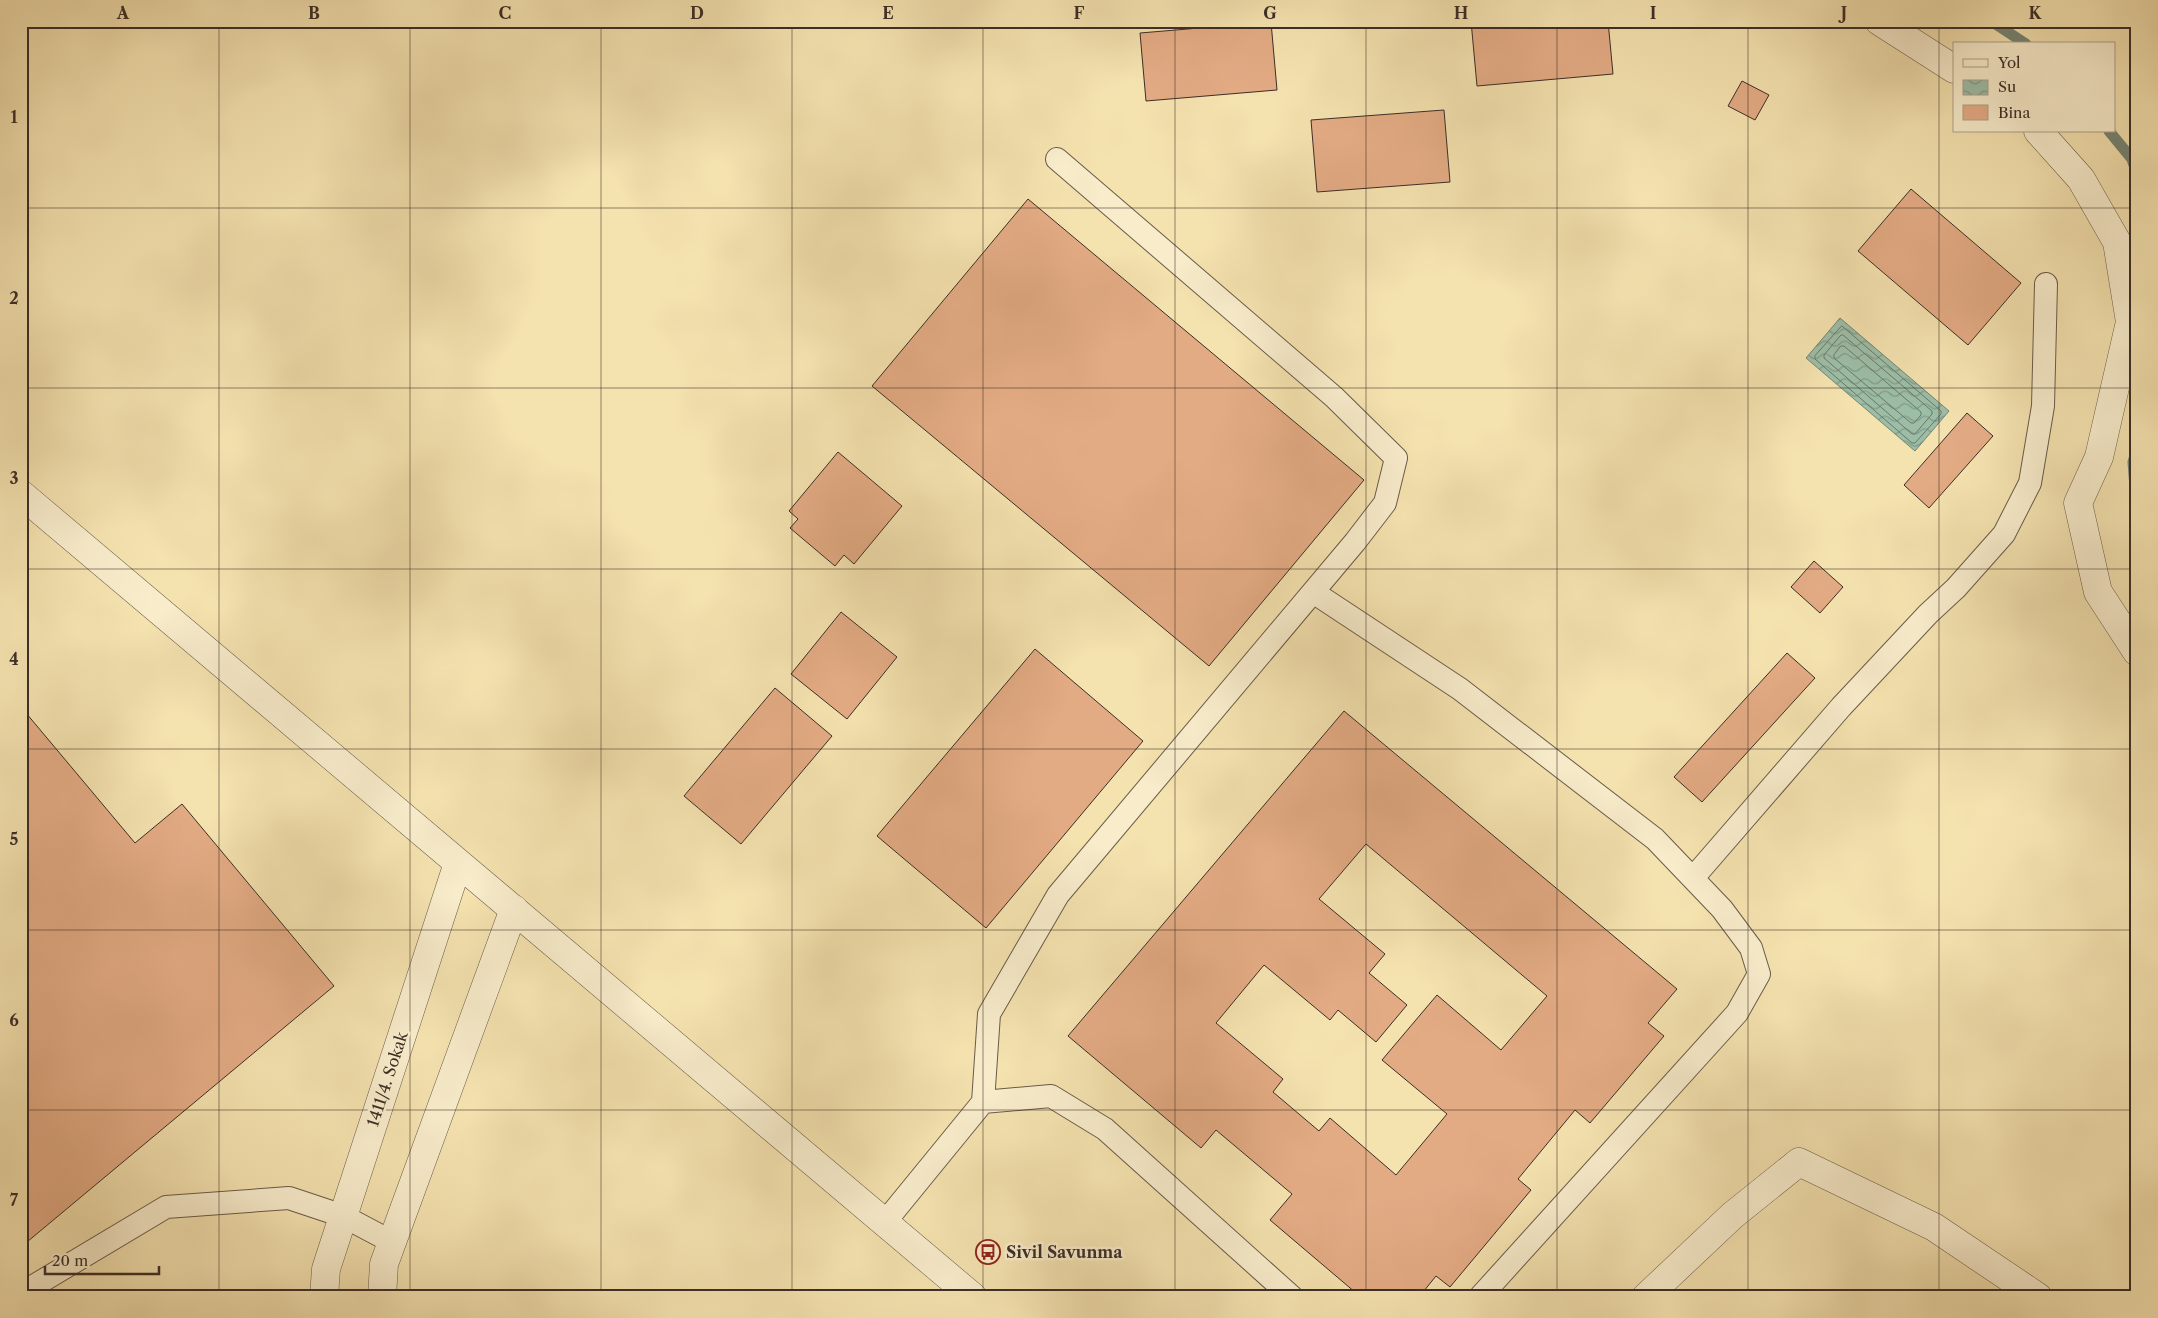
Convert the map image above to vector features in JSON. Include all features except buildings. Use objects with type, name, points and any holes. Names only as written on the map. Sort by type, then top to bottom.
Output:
[{"type":"street","points":[[1879,21],[1953,68]]},
{"type":"street","points":[[2039,132],[2081,179],[2117,242],[2130,322],[2099,457],[2078,503],[2098,592],[2137,652]]},
{"type":"street","points":[[21,494],[973,1297]]},
{"type":"street","name":"1411/4. Sokak","points":[[324,1297],[326,1269],[458,863]]},
{"type":"street","points":[[382,1297],[384,1264],[514,910]]},
{"type":"street","points":[[1646,1297],[1733,1215],[1799,1162],[1934,1227],[2038,1297]]},
{"type":"lane","points":[[885,1222],[983,1102],[989,1014],[1058,895],[1313,592],[1384,503],[1396,458],[1334,397],[1057,159]]},
{"type":"lane","points":[[1694,878],[1841,706],[1928,614],[1956,588],[2004,534],[2030,483],[2043,406],[2046,284]]},
{"type":"lane","points":[[1313,592],[1460,689],[1655,839],[1694,878],[1722,910],[1751,948],[1758,974],[1737,1013],[1480,1297]]},
{"type":"lane","points":[[983,1102],[1051,1096],[1105,1129],[1292,1297]]},
{"type":"lane","points":[[21,1295],[166,1207],[289,1198],[343,1216],[392,1242]]},
{"type":"water","points":[[1840,318],[1949,411],[1915,451],[1806,358]]},
{"type":"waterway","points":[[1991,21],[2023,42]]},
{"type":"waterway","points":[[2110,132],[2132,159],[2137,174]]},
{"type":"waterway","points":[[2137,449],[2133,462],[2137,513]]},
{"type":"place","name":"Sivil Savunma","points":[[988,1252]]}]
